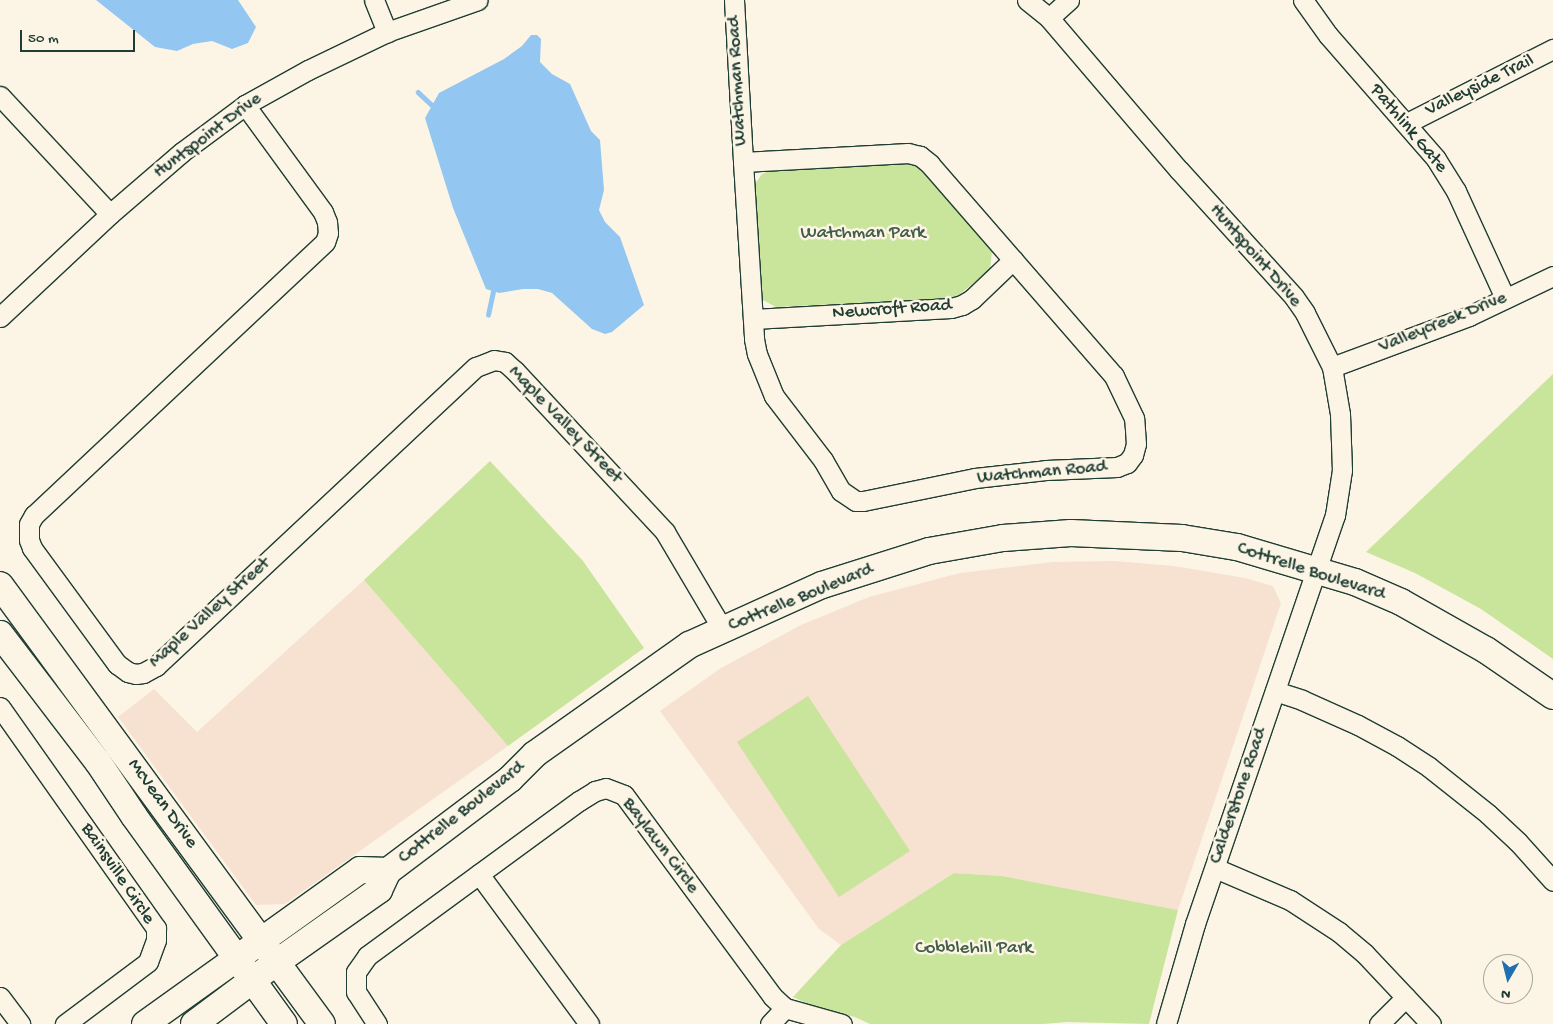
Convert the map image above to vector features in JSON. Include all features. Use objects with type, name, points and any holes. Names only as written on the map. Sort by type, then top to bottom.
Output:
[{"type":"main road","name":"Cottrelle Boulevard","points":[[194,1024],[252,980],[379,890],[388,871],[510,779],[535,754],[689,645],[803,592],[887,563],[966,543],[1022,536],[1089,533],[1182,538],[1237,547],[1355,582],[1426,615],[1486,650],[1553,696]]},
{"type":"main road","name":"McVean Drive","points":[[0,585],[322,1024]]},
{"type":"main road","name":"McVean Drive","points":[[0,634],[98,762],[134,816],[284,1024]]},
{"type":"main road","name":"Cottrelle Boulevard","points":[[145,1024],[360,870],[388,871]]},
{"type":"street","points":[[374,0],[387,32]]},
{"type":"street","name":"Huntspoint Drive","points":[[0,316],[110,214],[182,152],[246,105],[308,70],[387,32],[478,0]]},
{"type":"street","name":"Watchman Road","points":[[734,0],[743,162],[753,319],[757,354],[774,396],[823,460],[841,491],[856,500],[872,500],[930,486],[975,478],[1046,470],[1117,467],[1127,463],[1133,456],[1136,444],[1134,418],[1114,376],[930,164],[920,156],[900,153],[743,162]]},
{"type":"street","points":[[1049,18],[1069,0]]},
{"type":"street","name":"Pathlink Gate","points":[[1303,0],[1355,67],[1408,123],[1436,158],[1456,191],[1505,298]]},
{"type":"street","name":"Huntspoint Drive","points":[[1033,1],[1179,170],[1282,282],[1305,313],[1332,367],[1340,414],[1342,470],[1335,515],[1316,570]]},
{"type":"street","name":"Valleyside Trail","points":[[1408,123],[1553,49]]},
{"type":"street","points":[[0,96],[110,214]]},
{"type":"street","name":"Maple Valley Street","points":[[246,105],[323,212],[327,222],[328,233],[325,242],[34,516],[29,524],[29,540],[32,548],[117,664],[128,672],[136,674],[144,673],[156,666],[476,367],[494,360],[505,362],[515,371],[665,532],[723,630]]},
{"type":"street","name":"Newcroft Road","points":[[753,319],[962,305],[972,299],[1013,260]]},
{"type":"street","name":"Valleycreek Drive","points":[[1332,367],[1418,336],[1553,276]]},
{"type":"street","name":"Calderstone Road","points":[[1166,1024],[1195,924],[1316,570]]},
{"type":"street","points":[[1275,692],[1302,700],[1358,725],[1397,746],[1429,767],[1488,814],[1518,842],[1553,881]]},
{"type":"street","name":"Bainsville Circle","points":[[0,707],[156,928],[156,940],[148,962],[65,1024]]},
{"type":"street","name":"Baylawn Circle","points":[[377,1024],[356,992],[356,972],[367,956],[595,791],[606,788],[618,791],[624,795],[757,977],[785,1008]]},
{"type":"street","points":[[1215,868],[1262,887],[1317,917],[1365,954],[1431,1024]]},
{"type":"street","points":[[479,874],[589,1024]]},
{"type":"street","points":[[0,997],[20,1024]]},
{"type":"street","points":[[1379,1024],[1406,997]]},
{"type":"street","points":[[770,1024],[785,1008],[842,1024]]},
{"type":"shaded area","points":[[1114,561],[1174,566],[1245,578],[1273,586],[1281,603],[1178,910],[1002,876],[954,873],[841,945],[819,929],[660,711],[721,668],[801,625],[869,597],[960,573],[1053,562]]},
{"type":"shaded area","points":[[364,580],[508,746],[285,904],[256,905],[118,717],[154,689],[197,732]]},
{"type":"green space","name":"Watchman Park","points":[[910,163],[918,166],[992,251],[990,270],[955,298],[776,307],[763,300],[761,295],[754,190],[755,184],[762,174],[769,171]]},
{"type":"green space","points":[[1553,374],[1553,659],[1481,609],[1415,573],[1366,552]]},
{"type":"green space","points":[[490,461],[583,561],[644,648],[508,746],[364,580]]},
{"type":"green space","points":[[808,696],[910,851],[839,897],[737,742]]},
{"type":"green space","name":"Cobblehill Park","points":[[954,873],[1002,876],[1178,910],[1149,1024],[1067,1022],[1043,1024],[870,1024],[855,1017],[815,1007],[793,997],[841,945]]},
{"type":"water","points":[[96,0],[238,0],[256,27],[248,43],[232,49],[212,41],[193,44],[177,51],[155,47]]},
{"type":"water","points":[[531,35],[537,35],[541,39],[540,62],[552,74],[570,84],[591,131],[600,140],[604,190],[599,210],[605,222],[620,237],[644,305],[612,332],[605,334],[592,329],[552,293],[538,289],[523,289],[499,293],[486,289],[453,208],[425,118],[439,93],[504,59],[522,46]]},
{"type":"waterway","points":[[418,92],[436,109]]},
{"type":"waterway","points":[[488,315],[494,287]]}]
